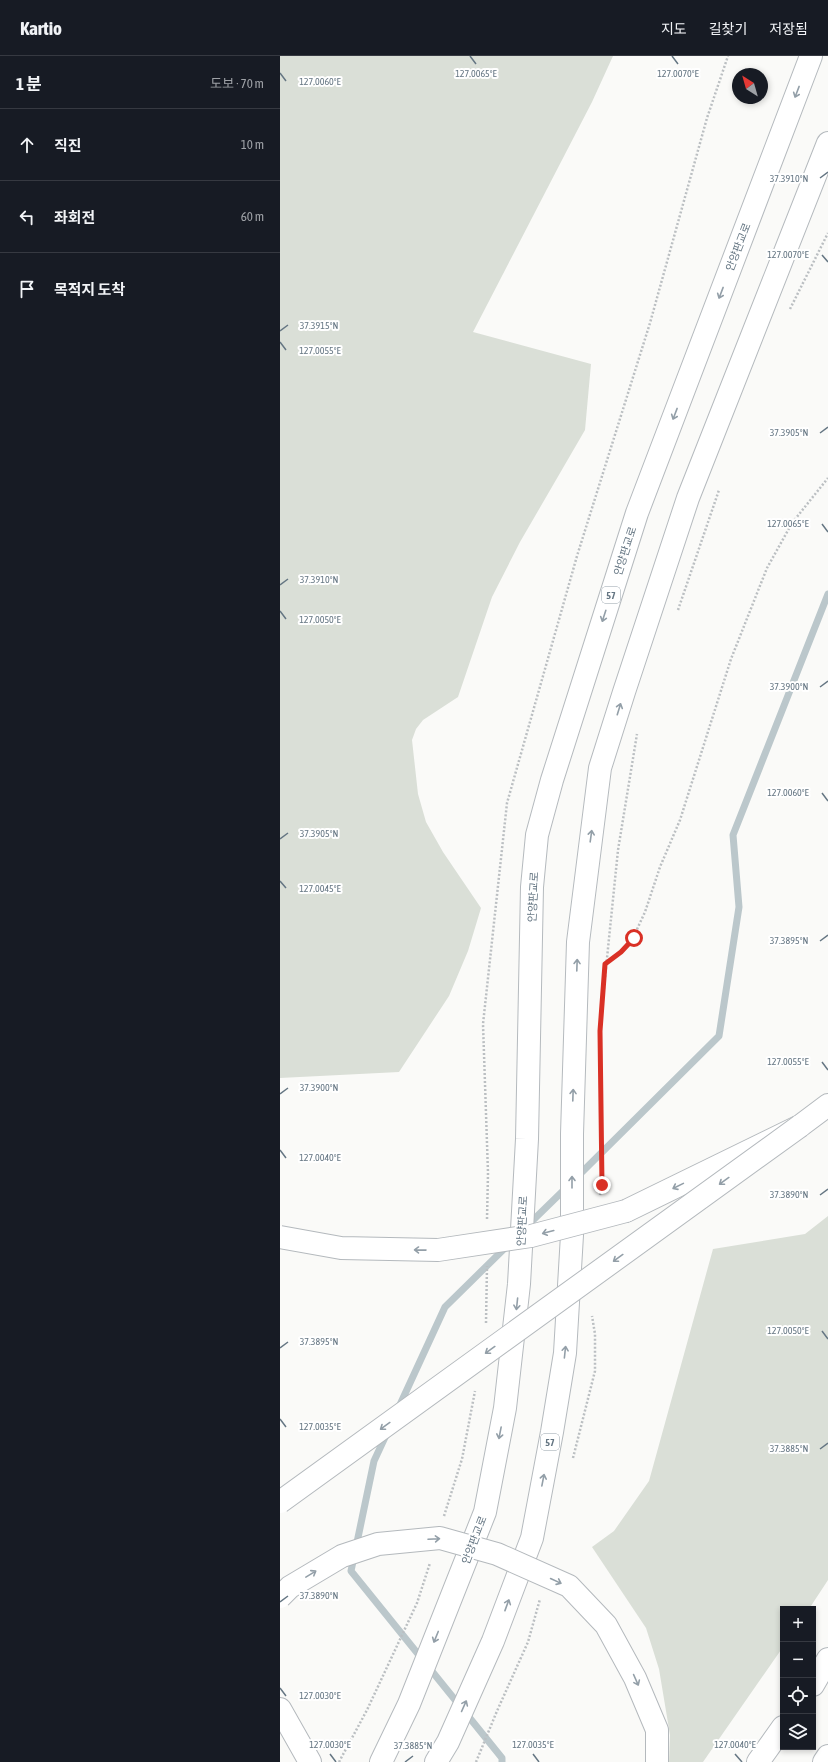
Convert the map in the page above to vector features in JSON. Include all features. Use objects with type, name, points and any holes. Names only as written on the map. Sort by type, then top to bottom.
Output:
[{"type":"main road","name":"안양판교로","points":[[381,1762],[409,1704],[485,1512],[505,1408],[520,1266],[526,1158],[532,887],[537,835],[552,780],[637,513],[811,56]]},
{"type":"main road","name":"57","points":[[436,1762],[448,1742],[494,1641],[532,1538],[565,1353],[572,1235],[572,1134],[578,942],[600,768],[688,498],[828,143]]},
{"type":"main road","points":[[280,1502],[828,1105]]},
{"type":"main road","points":[[280,1237],[341,1248],[438,1250],[531,1236],[626,1211],[800,1126]]},
{"type":"main road","points":[[280,1597],[290,1587],[342,1556],[378,1544],[440,1538],[497,1554],[569,1586],[606,1625],[635,1678],[657,1730],[656,1762]]},
{"type":"main road","points":[[816,1680],[828,1659]]},
{"type":"main road","points":[[280,1709],[310,1762]]},
{"type":"main road","points":[[758,1762],[780,1731]]},
{"type":"main road","points":[[824,1762],[828,1756]]},
{"type":"path","points":[[786,316],[828,233]]},
{"type":"path","points":[[605,964],[621,952],[634,938],[645,912],[660,867],[680,820],[731,659],[767,568],[792,523],[828,478]]},
{"type":"path","points":[[677,614],[720,485]]},
{"type":"path","points":[[601,1024],[605,964],[618,850],[638,728]]},
{"type":"path","points":[[600,1047],[602,1185]]},
{"type":"path","points":[[486,1328],[487,1286]]},
{"type":"path","points":[[443,1520],[462,1459],[476,1390]]},
{"type":"path","points":[[339,1762],[367,1710],[410,1619],[417,1603],[431,1558]]},
{"type":"path","points":[[477,1760],[497,1711]]},
{"type":"shaded area","points":[[280,56],[613,56],[592,102],[473,332],[591,364],[585,430],[520,542],[492,597],[458,697],[423,720],[416,729],[412,740],[418,794],[426,822],[443,852],[481,908],[468,951],[449,996],[399,1072],[280,1078]]},
{"type":"shaded area","points":[[828,1216],[828,1580],[811,1606],[780,1606],[780,1651],[703,1762],[669,1762],[670,1735],[659,1669],[646,1628],[592,1547],[614,1531],[649,1481],[713,1249],[805,1234]]},
{"type":"waterway","points":[[577,1177],[719,1036],[739,907],[733,835],[828,594]]},
{"type":"waterway","points":[[527,1226],[567,1187]]},
{"type":"waterway","points":[[398,1409],[445,1307],[507,1246]]},
{"type":"waterway","points":[[387,1433],[374,1461],[351,1571],[502,1758],[502,1762]]},
{"type":"route","points":[[602,1185],[600,1031],[605,964],[621,952],[634,938]]}]
